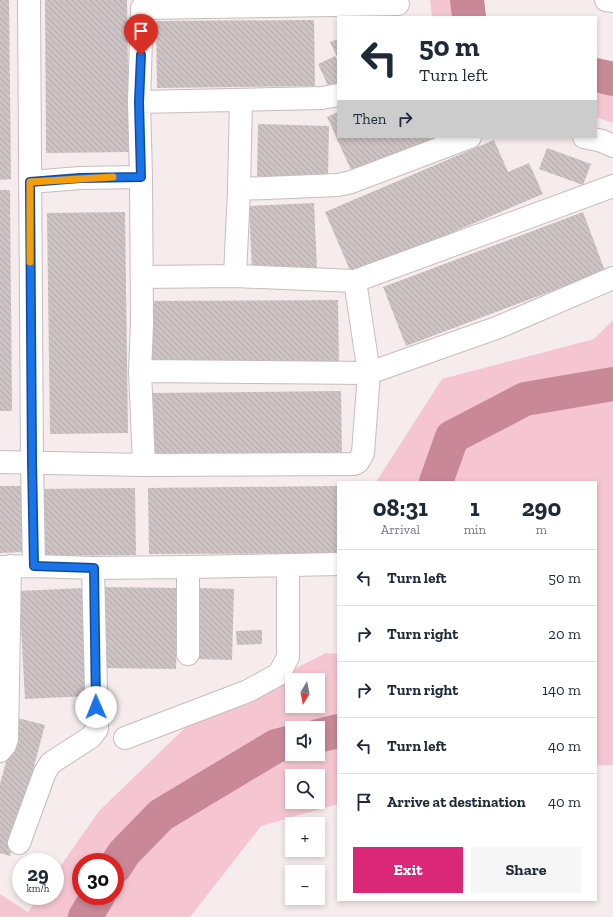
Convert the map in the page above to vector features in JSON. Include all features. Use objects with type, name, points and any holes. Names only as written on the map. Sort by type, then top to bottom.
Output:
[{"type":"street","points":[[29,0],[34,566]]},
{"type":"street","points":[[606,0],[613,1]]},
{"type":"street","points":[[144,465],[140,371],[142,277],[139,102],[142,4],[400,7]]},
{"type":"street","points":[[139,102],[322,98],[337,95]]},
{"type":"street","points":[[235,276],[240,189],[241,100]]},
{"type":"street","points":[[240,189],[338,185],[351,182],[467,138]]},
{"type":"street","points":[[588,138],[602,141],[613,146]]},
{"type":"street","points":[[30,182],[80,178],[141,177]]},
{"type":"street","points":[[142,277],[235,276],[355,281],[613,186]]},
{"type":"street","points":[[140,371],[369,373],[499,327],[613,278]]},
{"type":"street","points":[[0,462],[144,465],[352,473],[363,453],[369,373],[355,281]]},
{"type":"street","points":[[4,741],[5,566],[94,568],[337,564]]},
{"type":"street","points":[[125,738],[248,691],[279,674],[288,657],[288,566]]},
{"type":"street","points":[[188,567],[188,654]]},
{"type":"street","points":[[19,843],[45,772],[51,763],[91,737],[97,729],[94,568]]},
{"type":"shaded area","points":[[430,0],[467,0],[469,16],[432,16]]},
{"type":"shaded area","points":[[597,69],[613,74],[613,123],[597,117]]},
{"type":"shaded area","points":[[613,320],[613,765],[597,765],[597,481],[377,481],[442,379],[594,339]]},
{"type":"shaded area","points":[[326,653],[337,654],[337,804],[325,808],[325,769],[285,769],[285,809],[321,809],[293,817],[285,817],[285,819],[261,826],[190,917],[0,917],[0,894],[12,902],[12,905],[17,905],[28,912],[33,905],[64,905],[64,861],[99,811],[193,720],[285,674],[285,713],[325,713],[325,673],[286,673]]},
{"type":"building","points":[[0,0],[9,0],[11,179],[0,180]]},
{"type":"building","points":[[45,0],[127,0],[129,152],[46,153]]},
{"type":"building","points":[[314,20],[315,86],[157,88],[156,21]]},
{"type":"building","points":[[337,39],[337,57],[330,42]]},
{"type":"building","points":[[335,56],[337,60],[337,87],[330,90],[318,64]]},
{"type":"building","points":[[337,112],[337,138],[433,139],[353,174],[327,117]]},
{"type":"building","points":[[258,124],[329,126],[328,177],[257,176]]},
{"type":"building","points":[[494,140],[508,172],[529,163],[543,194],[352,275],[325,212]]},
{"type":"building","points":[[547,148],[591,164],[583,185],[539,169]]},
{"type":"building","points":[[0,190],[10,190],[12,411],[0,411]]},
{"type":"building","points":[[314,203],[317,268],[252,272],[249,206]]},
{"type":"building","points":[[125,212],[128,433],[50,434],[47,213]]},
{"type":"building","points":[[583,212],[605,271],[406,346],[383,287]]},
{"type":"building","points":[[338,300],[339,366],[148,368],[147,301]]},
{"type":"building","points":[[341,391],[342,457],[152,459],[151,393]]},
{"type":"building","points":[[0,486],[24,486],[25,552],[0,553]]},
{"type":"building","points":[[337,486],[337,553],[149,554],[148,488]]},
{"type":"building","points":[[135,488],[136,555],[37,556],[37,489]]},
{"type":"building","points":[[102,587],[178,588],[176,669],[101,668]]},
{"type":"building","points":[[84,588],[89,696],[25,699],[19,591]]},
{"type":"building","points":[[199,588],[234,589],[232,660],[197,659]]},
{"type":"building","points":[[262,630],[262,644],[237,645],[236,631]]},
{"type":"building","points":[[18,718],[45,725],[10,856],[0,853],[0,784]]},
{"type":"waterway","points":[[467,0],[469,16]]},
{"type":"waterway","points":[[597,75],[613,79]]},
{"type":"waterway","points":[[436,481],[452,437],[525,399],[613,384]]},
{"type":"waterway","points":[[325,734],[337,731]]},
{"type":"waterway","points":[[124,853],[161,815],[276,746],[285,744]]},
{"type":"waterway","points":[[85,917],[92,905]]},
{"type":"slow traffic","points":[[30,262],[30,182],[113,177]]},
{"type":"route","points":[[96,707],[94,568],[34,566],[30,182],[80,178],[127,176],[141,177],[139,102],[141,55]]}]
